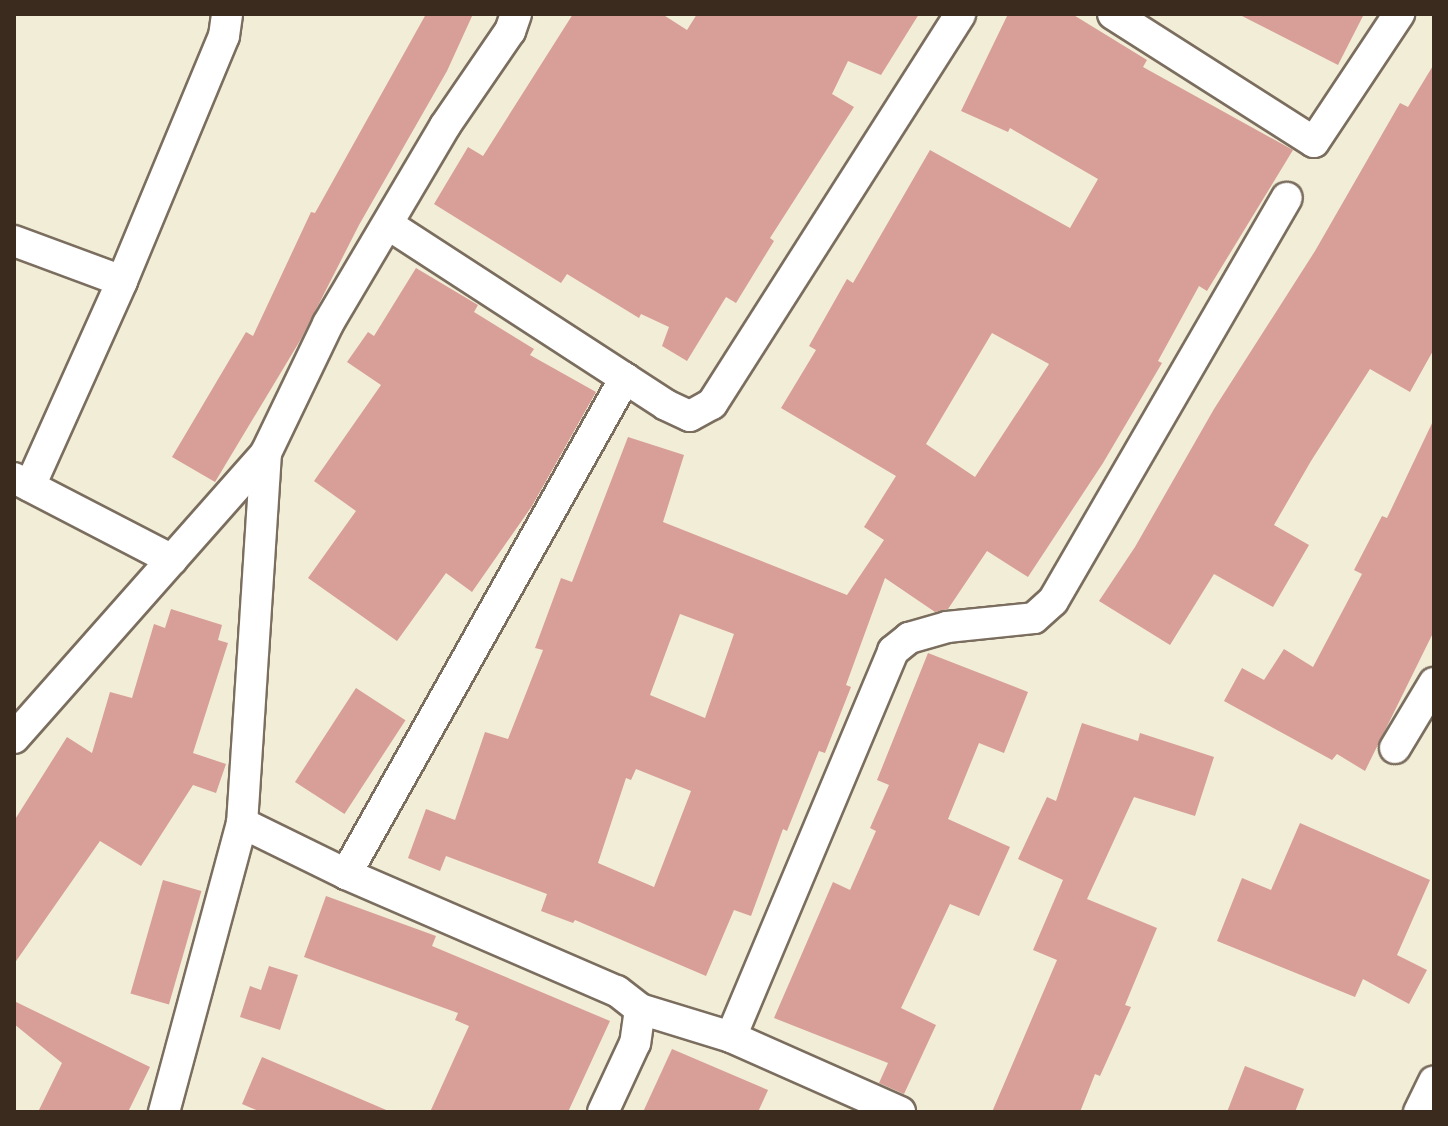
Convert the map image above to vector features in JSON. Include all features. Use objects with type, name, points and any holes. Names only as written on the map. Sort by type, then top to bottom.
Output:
[{"type":"street","points":[[172,560],[22,482],[122,281],[224,36],[227,14]]},
{"type":"street","points":[[14,738],[266,453],[328,324],[445,126],[510,31],[516,14]]},
{"type":"street","points":[[389,225],[625,378],[690,416],[712,404],[960,14]]},
{"type":"street","points":[[1113,14],[1314,142],[1399,14]]},
{"type":"street","points":[[731,1037],[893,651],[909,638],[947,627],[1034,618],[1053,601],[1287,198]]},
{"type":"street","points":[[14,241],[122,281]]},
{"type":"street","points":[[346,874],[625,378]]},
{"type":"street","points":[[164,1112],[242,823],[266,453]]},
{"type":"street","points":[[1395,748],[1434,683]]},
{"type":"street","points":[[242,823],[346,874],[617,991],[640,1009],[731,1037],[900,1112]]},
{"type":"street","points":[[603,1112],[635,1043],[640,1009]]},
{"type":"street","points":[[1419,1112],[1434,1081]]},
{"type":"building","points":[[426,14],[473,14],[447,71],[359,225],[301,339],[215,482],[172,457],[246,332],[253,336],[311,212],[315,213]]},
{"type":"building","points":[[573,14],[662,14],[687,30],[697,14],[919,14],[881,75],[848,61],[832,94],[854,107],[770,238],[774,241],[736,303],[726,297],[687,361],[662,346],[669,327],[641,314],[639,318],[567,274],[561,283],[434,204],[468,147],[483,156]]},
{"type":"building","points":[[1008,14],[1072,14],[1147,60],[1143,67],[1293,150],[1207,291],[1199,286],[1158,361],[1162,363],[1103,463],[1028,577],[987,551],[948,609],[935,612],[885,578],[846,685],[851,687],[825,753],[819,751],[787,831],[783,829],[751,916],[734,910],[706,976],[575,920],[573,923],[541,911],[547,894],[446,856],[440,871],[408,858],[426,809],[455,820],[485,732],[508,739],[543,650],[535,648],[561,578],[572,582],[628,437],[684,455],[663,522],[847,595],[884,540],[864,527],[896,476],[781,408],[816,350],[809,346],[847,279],[853,283],[930,150],[1070,228],[1098,179],[1010,128],[1008,132],[961,111]],"holes":[[[992,333],[1049,364],[975,477],[926,444]],[[680,614],[734,634],[705,718],[650,695]],[[636,769],[691,791],[654,887],[598,863],[626,778],[631,780]]]},
{"type":"building","points":[[1238,14],[1364,14],[1338,65]]},
{"type":"building","points":[[1434,64],[1434,349],[1410,392],[1370,369],[1311,461],[1274,525],[1309,545],[1273,607],[1214,574],[1170,645],[1099,601],[1135,547],[1214,409],[1315,251],[1400,103],[1408,107]]},
{"type":"building","points":[[416,268],[478,305],[474,312],[534,349],[530,355],[596,392],[532,506],[472,592],[446,573],[397,641],[308,578],[356,511],[314,481],[381,385],[347,362],[368,332],[374,336]]},
{"type":"building","points":[[1434,419],[1434,631],[1365,771],[1337,754],[1332,760],[1224,701],[1242,668],[1264,680],[1284,649],[1313,667],[1362,574],[1354,570],[1382,516],[1387,518]]},
{"type":"building","points":[[171,609],[222,625],[218,640],[228,643],[193,753],[226,764],[216,793],[193,785],[141,866],[100,841],[14,964],[14,821],[67,737],[92,753],[110,692],[132,698],[154,624],[165,628]]},
{"type":"building","points":[[928,653],[1028,692],[1004,753],[979,743],[948,819],[1010,847],[979,916],[950,904],[901,1008],[936,1025],[904,1094],[879,1083],[888,1063],[774,1018],[833,882],[850,890],[876,831],[870,828],[889,785],[877,780]]},
{"type":"building","points":[[356,688],[405,720],[344,814],[295,782]]},
{"type":"building","points":[[1082,723],[1138,741],[1140,733],[1214,757],[1195,816],[1134,797],[1087,899],[1157,928],[1125,1005],[1131,1007],[1100,1076],[1095,1074],[1080,1112],[992,1112],[1057,960],[1033,950],[1063,880],[1018,859],[1047,797],[1056,801]]},
{"type":"building","points":[[1300,823],[1430,880],[1397,955],[1427,970],[1409,1004],[1363,979],[1355,997],[1217,941],[1242,878],[1271,890]]},
{"type":"building","points":[[163,880],[201,891],[169,1004],[130,993]]},
{"type":"building","points":[[326,896],[436,936],[432,946],[610,1021],[568,1112],[430,1112],[469,1026],[455,1020],[458,1013],[304,957]]},
{"type":"building","points":[[269,966],[298,975],[280,1030],[240,1017],[250,986],[261,990]]},
{"type":"building","points":[[14,1001],[150,1067],[128,1112],[38,1112],[62,1063],[14,1024]]},
{"type":"building","points":[[672,1049],[768,1090],[758,1112],[643,1112]]},
{"type":"building","points":[[262,1057],[391,1112],[261,1112],[242,1104]]},
{"type":"building","points":[[1245,1066],[1304,1089],[1295,1112],[1227,1112]]}]
